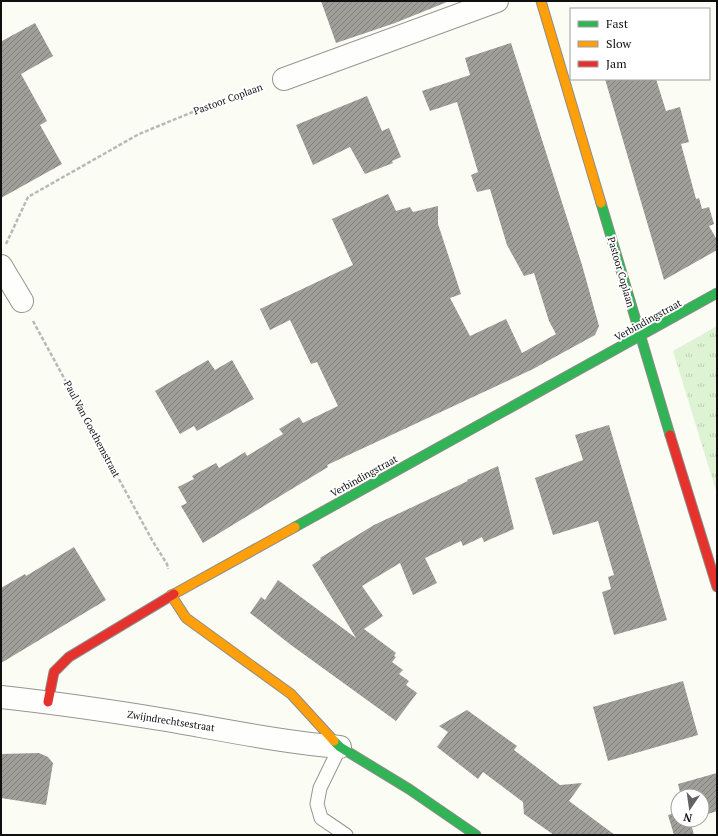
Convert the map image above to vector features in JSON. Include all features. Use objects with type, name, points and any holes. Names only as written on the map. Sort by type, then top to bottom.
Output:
[{"type":"street","points":[[284,79],[498,1]]},
{"type":"street","name":"Pastoor Coplaan","points":[[541,1],[640,337],[717,587]]},
{"type":"street","points":[[2,258],[22,301]]},
{"type":"street","name":"Verbindingstraat","points":[[48,702],[54,672],[68,657],[171,595],[640,337],[717,293]]},
{"type":"street","name":"Zwijndrechtsestraat","points":[[171,595],[186,618],[291,694],[340,747],[409,789],[476,835]]},
{"type":"street","name":"Zwijndrechtsestraat","points":[[1,697],[48,702],[164,720],[301,744],[340,747]]},
{"type":"lane","points":[[340,747],[320,788],[317,804],[321,818],[346,835]]},
{"type":"path","name":"Pastoor Coplaan","points":[[2,258],[28,197],[139,134],[205,107],[284,79]]},
{"type":"path","name":"Paul Van Goethemstraat","points":[[22,301],[152,540],[168,564],[171,595]]},
{"type":"green space","points":[[717,326],[717,494],[673,351]]},
{"type":"building","points":[[321,1],[447,2],[395,23],[336,43]]},
{"type":"building","points":[[35,23],[53,56],[21,74],[47,121],[40,125],[62,164],[1,198],[1,38],[2,41]]},
{"type":"building","points":[[511,43],[582,265],[599,326],[595,335],[533,369],[327,465],[328,467],[203,543],[181,506],[187,503],[178,487],[194,479],[192,476],[216,463],[219,468],[245,452],[247,456],[283,434],[279,429],[299,417],[303,423],[338,406],[317,362],[311,364],[290,320],[270,330],[260,309],[353,265],[332,219],[388,194],[396,211],[410,207],[413,212],[438,206],[438,224],[461,294],[450,298],[470,336],[506,319],[522,353],[556,334],[549,321],[534,273],[524,276],[507,245],[490,189],[477,192],[471,175],[478,172],[457,102],[430,111],[422,91],[470,75],[465,58]]},
{"type":"building","points":[[605,80],[656,80],[666,111],[680,107],[689,142],[681,144],[696,199],[699,198],[702,209],[709,207],[714,224],[709,226],[717,240],[717,250],[664,280]]},
{"type":"building","points":[[367,96],[382,131],[389,128],[401,157],[392,161],[393,163],[365,174],[350,147],[313,165],[296,125]]},
{"type":"building","points":[[208,360],[215,370],[232,360],[254,399],[197,431],[194,426],[180,434],[155,391]]},
{"type":"building","points":[[609,425],[667,620],[614,635],[602,592],[611,589],[608,577],[614,575],[598,521],[553,535],[535,478],[583,460],[575,435]]},
{"type":"building","points":[[498,466],[514,529],[484,542],[482,537],[463,546],[461,541],[425,558],[437,583],[413,595],[400,563],[362,586],[383,616],[364,629],[396,653],[394,656],[396,657],[392,662],[403,670],[399,674],[409,681],[406,685],[417,693],[396,721],[291,645],[250,613],[261,597],[265,600],[278,580],[356,638],[312,565],[321,559],[320,558],[374,525]]},
{"type":"building","points":[[74,547],[106,600],[1,663],[1,588],[25,574],[26,576]]},
{"type":"building","points":[[683,681],[698,735],[608,761],[593,707]]},
{"type":"building","points":[[467,710],[517,746],[514,750],[560,785],[582,783],[569,801],[615,835],[554,835],[524,814],[523,802],[483,772],[478,779],[437,747],[448,732],[439,726]]},
{"type":"building","points":[[39,753],[48,757],[53,763],[46,805],[1,798],[1,754]]},
{"type":"building","points":[[717,773],[717,811],[710,813],[710,788],[679,788],[678,784]]},
{"type":"building","points":[[672,828],[692,828],[694,835],[674,835]]},
{"type":"traffic: fast","points":[[601,203],[670,435]]},
{"type":"traffic: fast","points":[[295,527],[717,293]]},
{"type":"traffic: fast","points":[[334,741],[340,747],[409,789],[476,835]]},
{"type":"traffic: slow","points":[[541,1],[601,203]]},
{"type":"traffic: slow","points":[[174,594],[295,527]]},
{"type":"traffic: slow","points":[[171,595],[186,618],[291,694],[334,741]]},
{"type":"traffic: jam","points":[[670,435],[717,587]]},
{"type":"traffic: jam","points":[[48,702],[54,672],[69,657],[174,594]]}]
